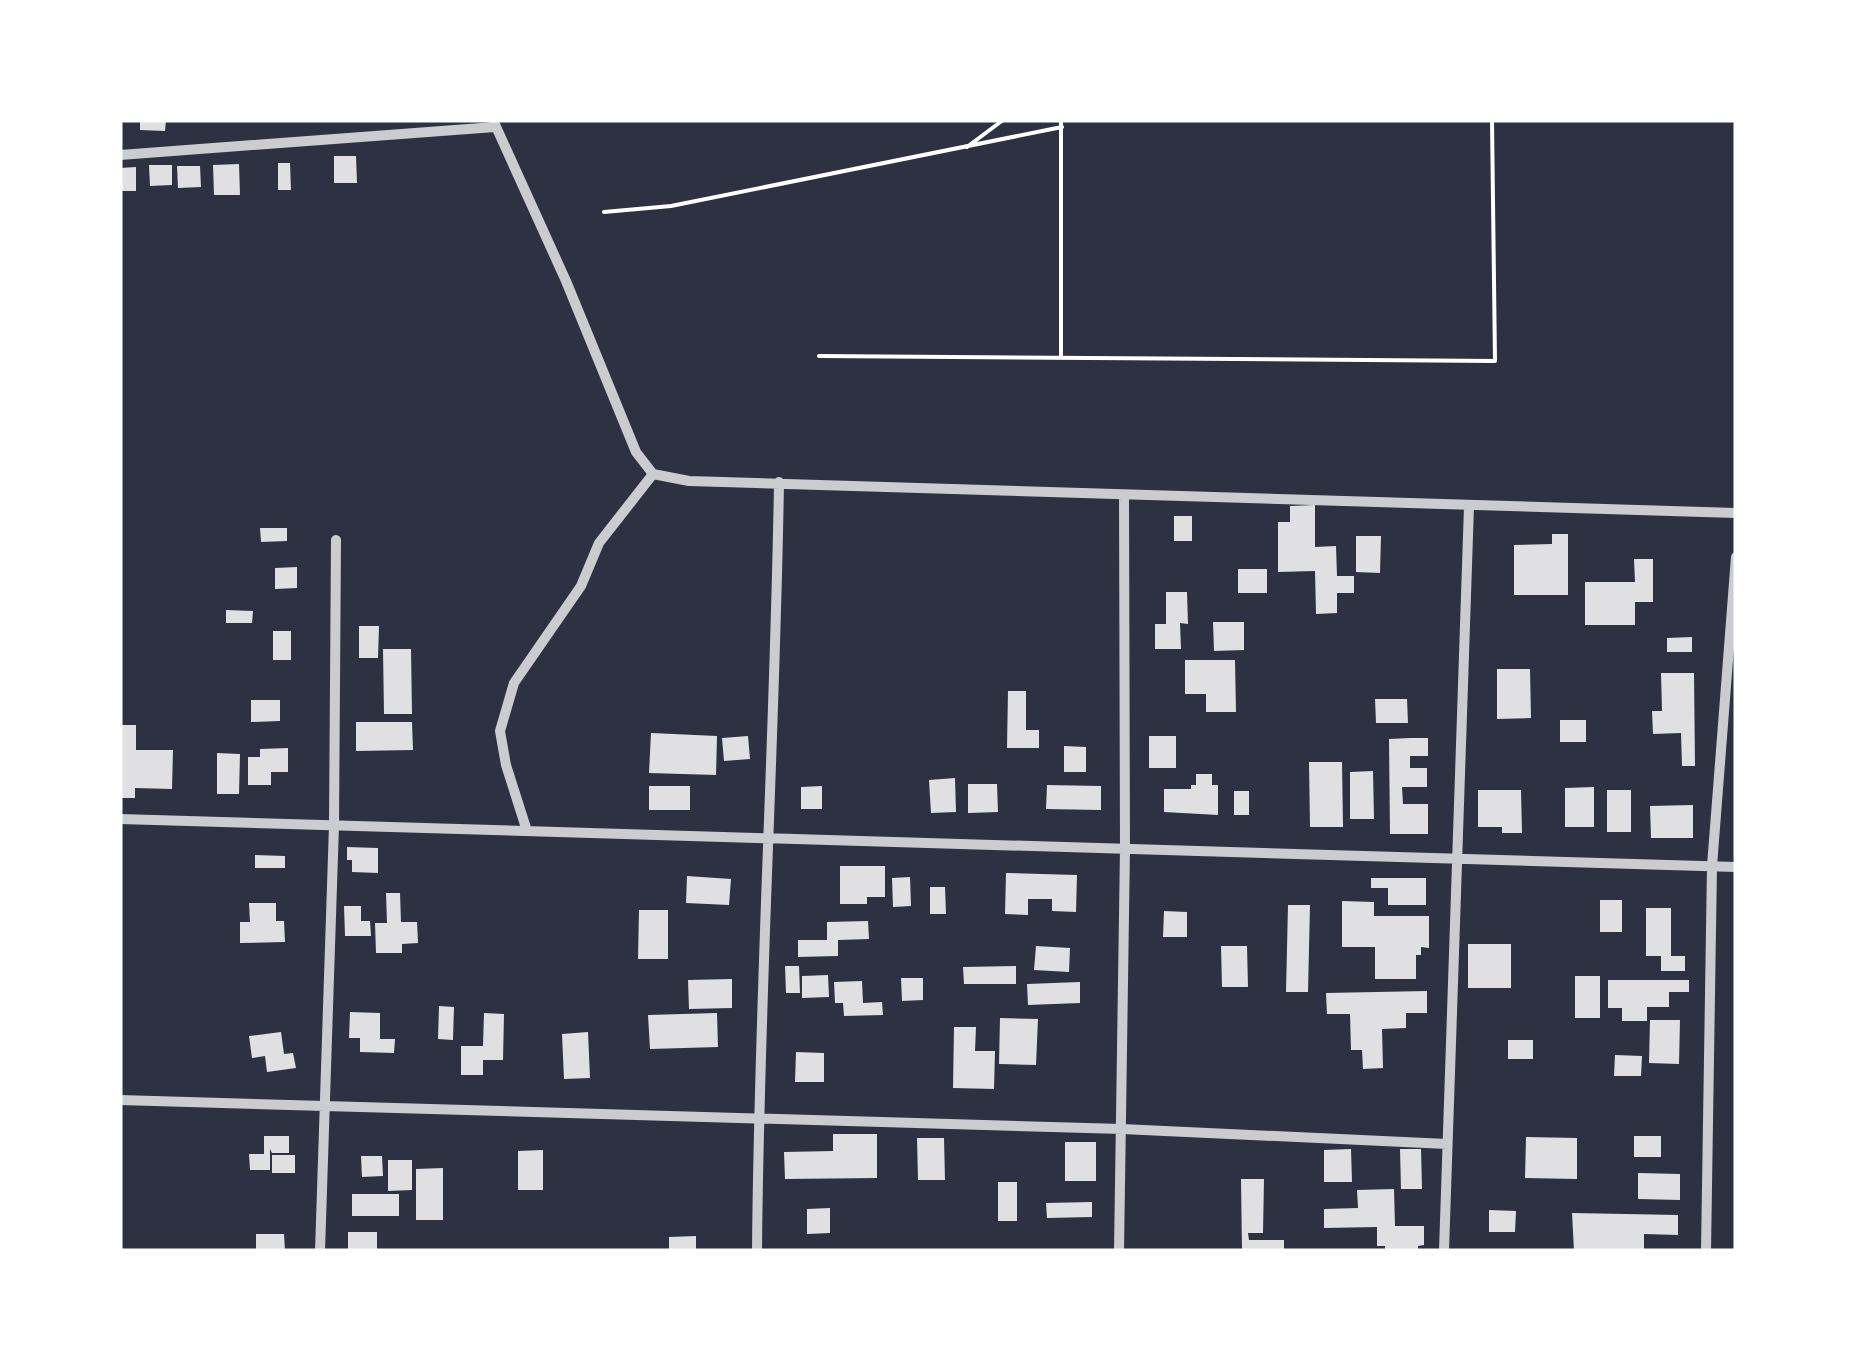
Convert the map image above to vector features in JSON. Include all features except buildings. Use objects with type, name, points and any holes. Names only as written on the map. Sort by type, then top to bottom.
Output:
[{"type":"street","points":[[120,156],[494,123],[566,281],[636,452],[653,474],[689,481],[1736,514]]},
{"type":"street","points":[[527,830],[500,731],[514,683],[580,586],[599,543],[653,474]]},
{"type":"street","points":[[757,1251],[758,1118],[776,700],[779,482]]},
{"type":"street","points":[[1119,1251],[1124,496]]},
{"type":"street","points":[[1444,1251],[1469,506]]},
{"type":"street","points":[[320,1251],[334,825],[336,540]]},
{"type":"street","points":[[1706,1251],[1712,866],[1736,556]]},
{"type":"street","points":[[120,819],[1736,867]]},
{"type":"street","points":[[120,1100],[1122,1128],[1447,1144]]},
{"type":"path","points":[[966,148],[1003,120]]},
{"type":"path","points":[[1061,358],[1062,120]]},
{"type":"path","points":[[819,356],[1495,361],[1492,120]]},
{"type":"path","points":[[604,212],[671,206],[1062,127]]}]
